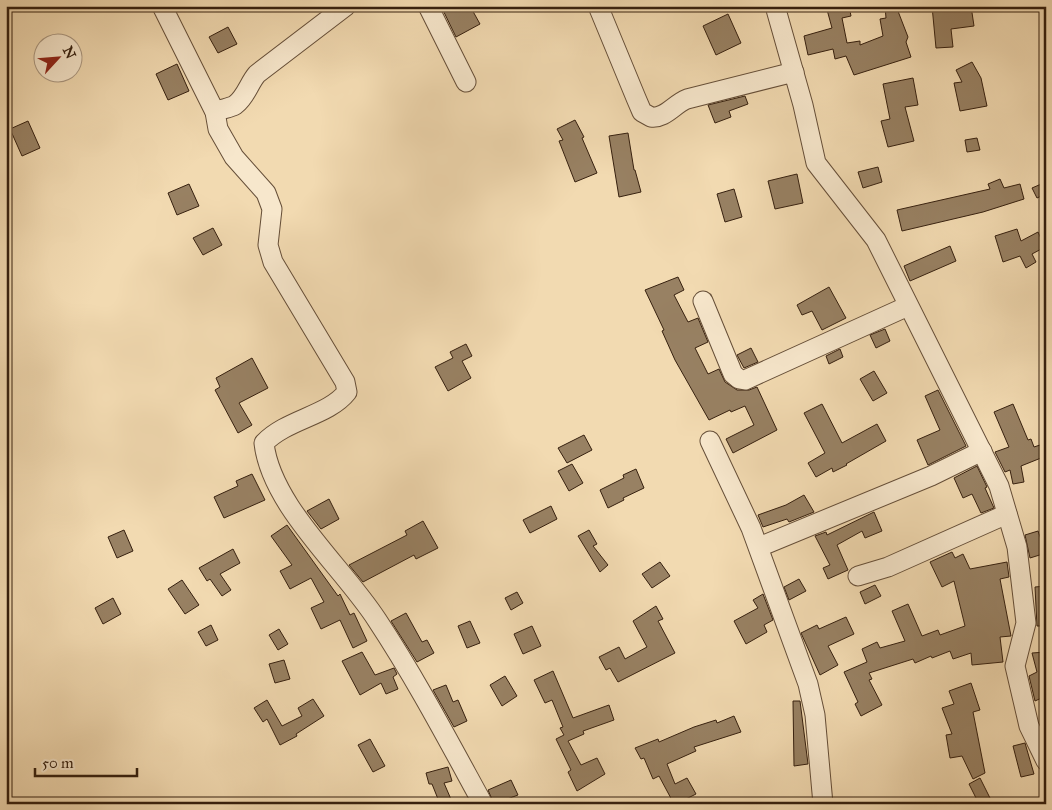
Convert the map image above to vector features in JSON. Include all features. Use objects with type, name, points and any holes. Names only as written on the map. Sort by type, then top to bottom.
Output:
[{"type":"street","points":[[162,6],[215,112],[218,130],[234,157],[266,193],[272,209],[268,244],[273,262],[339,371],[346,392],[340,401],[283,428],[264,443],[265,454],[273,476],[288,506],[344,573],[378,620],[422,693],[483,804]]},
{"type":"street","points":[[215,112],[234,106],[242,98],[250,82],[257,74],[346,6]]},
{"type":"street","points":[[428,6],[466,82]]},
{"type":"street","points":[[598,6],[642,112],[651,117],[663,115],[671,107],[686,99],[794,72]]},
{"type":"street","points":[[775,6],[794,72],[816,162],[876,240],[999,486],[1017,547],[1026,623],[1015,666],[1029,726],[1046,761]]},
{"type":"street","points":[[703,301],[733,374],[739,379],[745,380],[908,306]]},
{"type":"street","points":[[710,441],[759,547],[808,684],[815,715],[823,804]]},
{"type":"street","points":[[759,547],[932,476],[982,451]]},
{"type":"street","points":[[858,576],[888,567],[1007,514]]},
{"type":"building","points":[[441,6],[470,6],[480,24],[456,37]]},
{"type":"building","points":[[826,6],[849,6],[851,16],[842,18],[847,43],[860,41],[860,45],[883,36],[880,19],[886,18],[885,6],[896,6],[908,37],[906,42],[911,57],[854,75],[846,56],[835,59],[833,49],[808,55],[804,36],[832,28]]},
{"type":"building","points":[[932,6],[971,6],[974,26],[951,29],[953,47],[936,48]]},
{"type":"building","points":[[728,14],[741,43],[716,55],[703,26]]},
{"type":"building","points":[[228,27],[237,44],[218,53],[209,37]]},
{"type":"building","points":[[972,62],[981,78],[987,106],[960,111],[954,83],[962,82],[956,70]]},
{"type":"building","points":[[177,64],[189,91],[168,100],[156,74]]},
{"type":"building","points":[[913,78],[918,105],[905,107],[914,141],[888,147],[881,121],[890,119],[883,84]]},
{"type":"building","points":[[745,96],[748,104],[729,111],[731,117],[715,123],[708,105]]},
{"type":"building","points":[[575,120],[584,137],[582,138],[597,173],[575,182],[559,141],[563,140],[557,129]]},
{"type":"building","points":[[28,121],[40,148],[22,156],[10,129]]},
{"type":"building","points":[[628,133],[634,170],[641,192],[619,197],[609,136]]},
{"type":"building","points":[[977,138],[980,150],[967,152],[965,140]]},
{"type":"building","points":[[878,167],[882,182],[863,188],[858,172]]},
{"type":"building","points":[[797,174],[803,203],[775,209],[768,181]]},
{"type":"building","points":[[1000,179],[1004,188],[1020,184],[1024,199],[983,212],[902,231],[897,210],[990,189],[988,184]]},
{"type":"building","points":[[1046,182],[1046,194],[1037,198],[1032,188]]},
{"type":"building","points":[[189,184],[199,206],[177,215],[168,193]]},
{"type":"building","points":[[734,189],[742,217],[725,222],[717,194]]},
{"type":"building","points":[[213,228],[222,245],[203,255],[193,238]]},
{"type":"building","points":[[1017,229],[1021,241],[1038,232],[1045,247],[1032,254],[1036,262],[1026,268],[1020,256],[1003,262],[995,236]]},
{"type":"building","points":[[950,246],[956,261],[910,281],[904,266]]},
{"type":"building","points":[[678,277],[684,290],[674,295],[688,322],[698,318],[708,342],[695,348],[708,374],[719,369],[725,382],[737,390],[749,390],[757,387],[777,430],[733,453],[726,439],[754,425],[745,406],[731,412],[730,410],[709,420],[675,360],[662,331],[664,330],[645,290]]},
{"type":"building","points":[[829,287],[846,318],[822,330],[812,311],[802,315],[797,305]]},
{"type":"building","points":[[885,329],[890,341],[876,348],[870,335]]},
{"type":"building","points":[[466,344],[472,356],[462,361],[471,378],[448,391],[435,367],[453,358],[450,352]]},
{"type":"building","points":[[751,348],[758,362],[744,368],[737,355]]},
{"type":"building","points":[[840,349],[843,357],[829,364],[826,356]]},
{"type":"building","points":[[252,358],[268,388],[239,403],[252,425],[238,433],[215,390],[220,387],[216,378]]},
{"type":"building","points":[[874,371],[887,393],[873,401],[860,379]]},
{"type":"building","points":[[938,390],[966,446],[928,465],[917,440],[940,430],[925,396]]},
{"type":"building","points":[[822,404],[842,443],[877,424],[886,441],[847,465],[833,472],[832,468],[816,477],[808,463],[825,453],[804,413]]},
{"type":"building","points":[[1013,404],[1028,440],[1031,439],[1034,447],[1046,443],[1046,456],[1021,466],[1024,482],[1013,484],[1010,470],[1005,472],[995,452],[1009,447],[994,412]]},
{"type":"building","points":[[584,435],[592,450],[567,463],[558,448]]},
{"type":"building","points":[[572,464],[583,483],[569,491],[558,471]]},
{"type":"building","points":[[977,466],[994,508],[981,513],[972,494],[963,498],[954,478]]},
{"type":"building","points":[[636,469],[644,488],[608,508],[600,490],[624,478],[623,475]]},
{"type":"building","points":[[252,474],[265,500],[224,518],[214,497],[238,486],[236,481]]},
{"type":"building","points":[[804,495],[814,512],[789,522],[787,519],[763,527],[758,515],[786,505]]},
{"type":"building","points":[[329,499],[339,519],[321,529],[307,511]]},
{"type":"building","points":[[551,506],[557,519],[530,533],[523,520]]},
{"type":"building","points":[[874,512],[882,531],[865,538],[862,531],[837,545],[848,570],[828,579],[823,568],[830,565],[815,536],[826,532],[827,535]]},
{"type":"building","points":[[423,521],[438,548],[416,559],[414,555],[363,582],[349,565],[407,535],[405,531]]},
{"type":"building","points":[[287,525],[338,596],[340,594],[350,615],[354,613],[367,641],[353,648],[340,620],[321,629],[311,608],[324,602],[311,578],[290,589],[280,571],[292,565],[271,536]]},
{"type":"building","points":[[124,530],[133,551],[117,558],[108,537]]},
{"type":"building","points":[[589,530],[597,544],[593,546],[608,565],[600,572],[578,536]]},
{"type":"building","points":[[1038,531],[1046,553],[1030,558],[1025,535]]},
{"type":"building","points":[[233,549],[240,563],[220,574],[231,590],[222,596],[210,579],[207,581],[199,568]]},
{"type":"building","points":[[952,552],[955,558],[963,554],[970,569],[1007,562],[1009,577],[1000,579],[1011,636],[1000,637],[1003,662],[972,665],[971,653],[953,659],[950,651],[915,663],[913,659],[869,673],[872,679],[869,680],[882,705],[861,716],[855,704],[858,702],[844,672],[867,662],[862,649],[877,642],[880,648],[905,641],[892,611],[908,604],[922,636],[938,630],[940,635],[965,626],[954,581],[942,587],[930,562]]},
{"type":"building","points":[[660,562],[670,576],[652,588],[642,574]]},
{"type":"building","points":[[799,579],[806,591],[789,600],[784,587]]},
{"type":"building","points":[[182,580],[199,605],[185,614],[168,589]]},
{"type":"building","points":[[875,585],[881,596],[865,604],[860,592]]},
{"type":"building","points":[[1046,586],[1046,626],[1037,626],[1035,587]]},
{"type":"building","points":[[517,592],[523,603],[511,610],[505,598]]},
{"type":"building","points":[[763,594],[773,620],[764,625],[767,632],[746,644],[734,621],[758,608],[753,600]]},
{"type":"building","points":[[113,598],[121,614],[103,624],[95,608]]},
{"type":"building","points":[[656,606],[663,619],[658,621],[675,653],[618,682],[610,668],[606,670],[599,657],[619,647],[625,659],[647,647],[633,621]]},
{"type":"building","points":[[406,613],[422,642],[427,640],[434,653],[417,662],[391,621]]},
{"type":"building","points":[[846,617],[854,634],[828,646],[838,665],[820,675],[801,633],[817,625],[819,629]]},
{"type":"building","points":[[470,621],[480,643],[467,648],[458,626]]},
{"type":"building","points":[[211,625],[218,640],[206,646],[198,632]]},
{"type":"building","points":[[532,626],[541,646],[523,654],[514,634]]},
{"type":"building","points":[[279,629],[288,644],[278,650],[269,635]]},
{"type":"building","points":[[362,652],[375,675],[394,668],[397,674],[393,677],[398,689],[386,694],[381,683],[360,695],[342,661]]},
{"type":"building","points":[[1046,652],[1046,696],[1035,701],[1029,676],[1037,672],[1032,653]]},
{"type":"building","points":[[284,660],[290,679],[275,683],[269,664]]},
{"type":"building","points":[[553,671],[573,718],[609,705],[614,720],[583,731],[584,734],[568,741],[581,765],[597,758],[605,774],[577,791],[568,772],[571,770],[556,739],[564,735],[560,728],[563,727],[552,700],[545,703],[534,680]]},
{"type":"building","points":[[505,676],[517,696],[502,706],[490,685]]},
{"type":"building","points":[[971,683],[980,710],[973,712],[985,773],[973,779],[962,756],[950,758],[946,735],[952,734],[942,708],[954,704],[949,691]]},
{"type":"building","points":[[446,685],[453,702],[458,700],[467,721],[454,727],[433,690]]},
{"type":"building","points":[[313,699],[324,716],[296,734],[297,736],[280,745],[267,719],[263,722],[254,708],[267,700],[282,726],[302,716],[298,708]]},
{"type":"building","points":[[793,701],[800,701],[808,764],[794,766]]},
{"type":"building","points":[[734,716],[741,732],[694,747],[696,751],[667,764],[675,784],[687,778],[696,794],[682,801],[684,804],[674,804],[659,776],[653,779],[644,758],[641,759],[635,748],[658,739],[659,742],[694,727],[716,720],[717,723]]},
{"type":"building","points":[[370,739],[385,766],[373,772],[358,745]]},
{"type":"building","points":[[1025,743],[1034,774],[1021,777],[1013,746]]},
{"type":"building","points":[[448,767],[452,781],[444,783],[453,804],[440,804],[432,784],[429,784],[426,773]]},
{"type":"building","points":[[980,778],[993,804],[979,804],[969,784]]},
{"type":"building","points":[[511,780],[518,795],[494,804],[488,790]]}]
